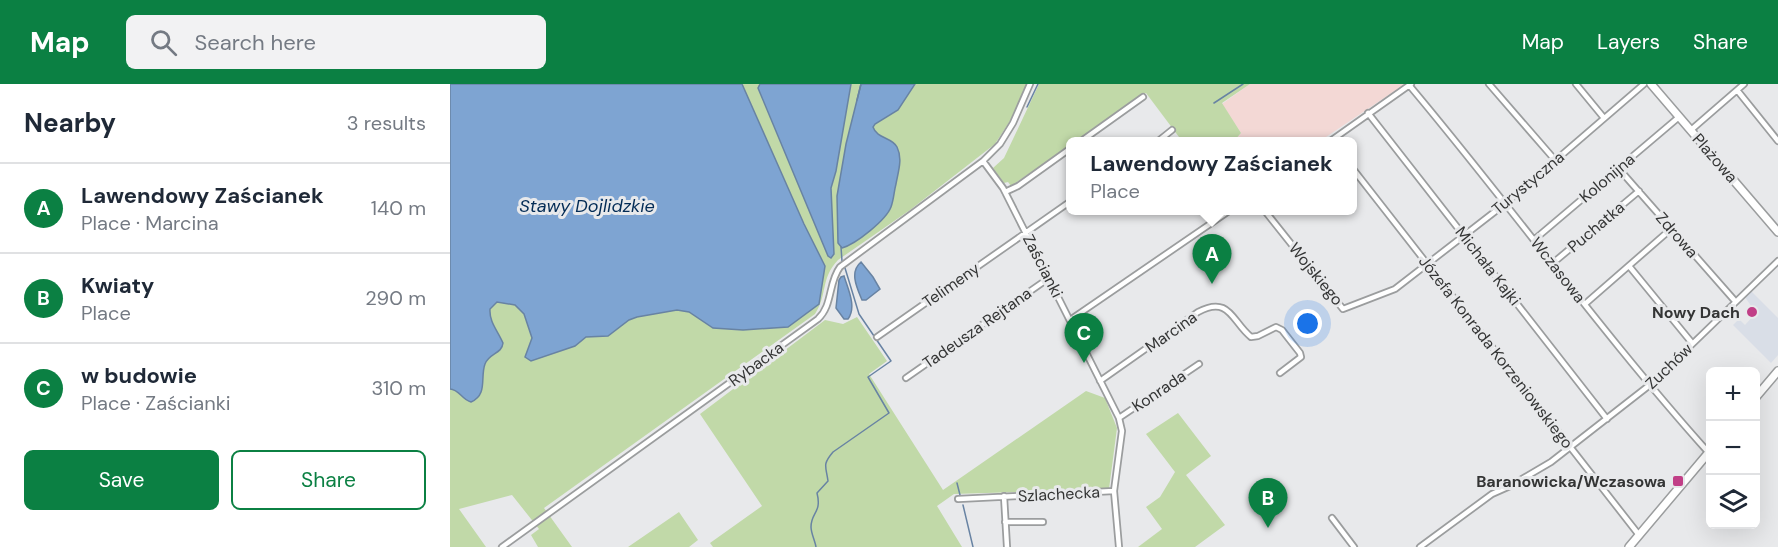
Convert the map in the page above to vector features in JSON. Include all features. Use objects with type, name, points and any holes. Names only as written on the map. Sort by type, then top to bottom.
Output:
[{"type":"street","name":"Rybacka","points":[[502,547],[511,545],[818,319],[828,307],[835,274],[843,263],[983,161],[1000,144],[1013,123],[1030,84]]},
{"type":"street","points":[[1336,137],[1410,84]]},
{"type":"street","name":"Wczasowa","points":[[1410,84],[1585,304],[1706,447]]},
{"type":"street","points":[[1489,84],[1555,160]]},
{"type":"street","points":[[1576,84],[1604,118]]},
{"type":"street","name":"Turystyczna","points":[[1408,279],[1506,203],[1644,84]]},
{"type":"street","name":"Plażowa","points":[[1651,84],[1778,232]]},
{"type":"street","points":[[1691,130],[1744,84]]},
{"type":"street","points":[[1737,90],[1778,141]]},
{"type":"street","points":[[1086,137],[1143,97]]},
{"type":"street","name":"Michała Kajki","points":[[1368,113],[1607,419]]},
{"type":"street","name":"Kolonijna","points":[[1535,239],[1679,116]]},
{"type":"street","points":[[1162,137],[1172,130]]},
{"type":"street","points":[[1005,192],[1018,186],[1066,152]]},
{"type":"street","name":"Zaścianki","points":[[983,161],[1005,192],[1119,418],[1122,430],[1114,491],[1119,547]]},
{"type":"street","name":"Zdrowa","points":[[1619,169],[1735,301]]},
{"type":"street","name":"Józefa Konrada Korzeniowskiego","points":[[1357,174],[1639,535]]},
{"type":"street","name":"Puchatka","points":[[1552,263],[1639,191]]},
{"type":"street","name":"Telimeny","points":[[877,337],[1066,204]]},
{"type":"street","points":[[1070,320],[1222,215]]},
{"type":"street","name":"Wojskiego","points":[[1269,215],[1343,309],[1387,293],[1408,279]]},
{"type":"street","points":[[1585,304],[1671,229]]},
{"type":"street","name":"Zuchów","points":[[1420,547],[1492,494],[1551,462],[1651,384],[1778,261]]},
{"type":"street","points":[[1629,266],[1692,343]]},
{"type":"street","name":"Tadeusza Rejtana","points":[[906,378],[1048,278]]},
{"type":"street","name":"Marcina","points":[[1100,381],[1198,312],[1214,307],[1228,310],[1251,337],[1276,327],[1282,330],[1301,357],[1280,373]]},
{"type":"street","name":"Konrada","points":[[1119,418],[1199,364]]},
{"type":"street","points":[[1760,391],[1778,371]]},
{"type":"street","points":[[1629,547],[1706,457]]},
{"type":"street","name":"Szlachecka","points":[[958,499],[1114,491]]},
{"type":"street","name":"Szlachecka","points":[[1004,496],[1006,547]]},
{"type":"street","points":[[1332,518],[1353,547]]},
{"type":"street","name":"Szlachecka","points":[[1005,522],[1043,522]]},
{"type":"shaded area","points":[[1250,84],[1405,84],[1326,137],[1238,137],[1241,133],[1222,104]]},
{"type":"shaded area","points":[[1751,291],[1778,318],[1778,355],[1771,363],[1733,325],[1739,319],[1745,325],[1756,313],[1745,297]]},
{"type":"green space","points":[[450,84],[1027,84],[1010,121],[995,144],[910,210],[838,260],[826,280],[822,300],[815,314],[544,508],[572,547],[538,547],[531,535],[539,529],[512,495],[459,509],[486,547],[450,547]]},
{"type":"green space","points":[[1039,84],[1250,84],[1222,103],[1241,133],[1238,137],[1179,137],[1146,93],[1082,137],[1066,137],[1066,148],[1011,186],[1008,182],[1004,183],[993,168],[1004,158]]},
{"type":"green space","points":[[857,317],[887,361],[869,374],[943,490],[1086,391],[1105,398],[1117,428],[1109,489],[954,494],[937,506],[962,547],[713,547],[710,543],[762,506],[700,414],[825,320],[843,324]]},
{"type":"green space","points":[[1178,413],[1211,456],[1186,475],[1225,525],[1195,547],[1138,547],[1162,529],[1146,507],[1160,497],[1175,472],[1146,434]]},
{"type":"green space","points":[[679,512],[698,540],[689,547],[628,547]]},
{"type":"water","name":"Stawy Dojlidzkie","points":[[450,84],[742,84],[825,266],[819,304],[788,327],[743,330],[713,328],[689,312],[677,310],[637,317],[629,320],[608,336],[586,337],[575,346],[531,361],[525,357],[532,338],[524,314],[515,305],[497,302],[490,309],[490,314],[503,343],[502,347],[485,364],[480,395],[471,402],[468,401],[450,389]]},
{"type":"water","points":[[760,84],[851,84],[831,188],[834,254],[831,258],[828,256],[758,88]]},
{"type":"water","points":[[861,84],[915,84],[898,110],[873,127],[878,134],[895,144],[900,156],[891,207],[870,231],[842,248],[838,243],[837,196],[846,144]]},
{"type":"water","points":[[861,262],[880,289],[866,300],[862,300],[855,280],[855,270]]},
{"type":"water","points":[[844,276],[852,304],[848,319],[844,319],[836,308],[839,280]]},
{"type":"waterway","points":[[857,100],[861,84]]},
{"type":"waterway","points":[[1027,107],[1038,84]]},
{"type":"waterway","points":[[1214,103],[1243,84]]},
{"type":"waterway","points":[[841,247],[842,261]]},
{"type":"waterway","points":[[816,547],[811,522],[818,505],[817,493],[828,481],[827,460],[833,452],[889,413],[868,377],[891,361],[859,314],[845,268]]},
{"type":"waterway","points":[[957,483],[960,495]]},
{"type":"waterway","points":[[963,505],[973,547]]},
{"type":"place","name":"Lawendowy Zaścianek","points":[[1212,284]]},
{"type":"place","name":"Nowy Dach","points":[[1752,312]]},
{"type":"place","name":"w budowie","points":[[1084,363]]},
{"type":"place","name":"Baranowicka/Wczasowa","points":[[1678,481]]},
{"type":"place","name":"Kwiaty","points":[[1268,528]]}]
